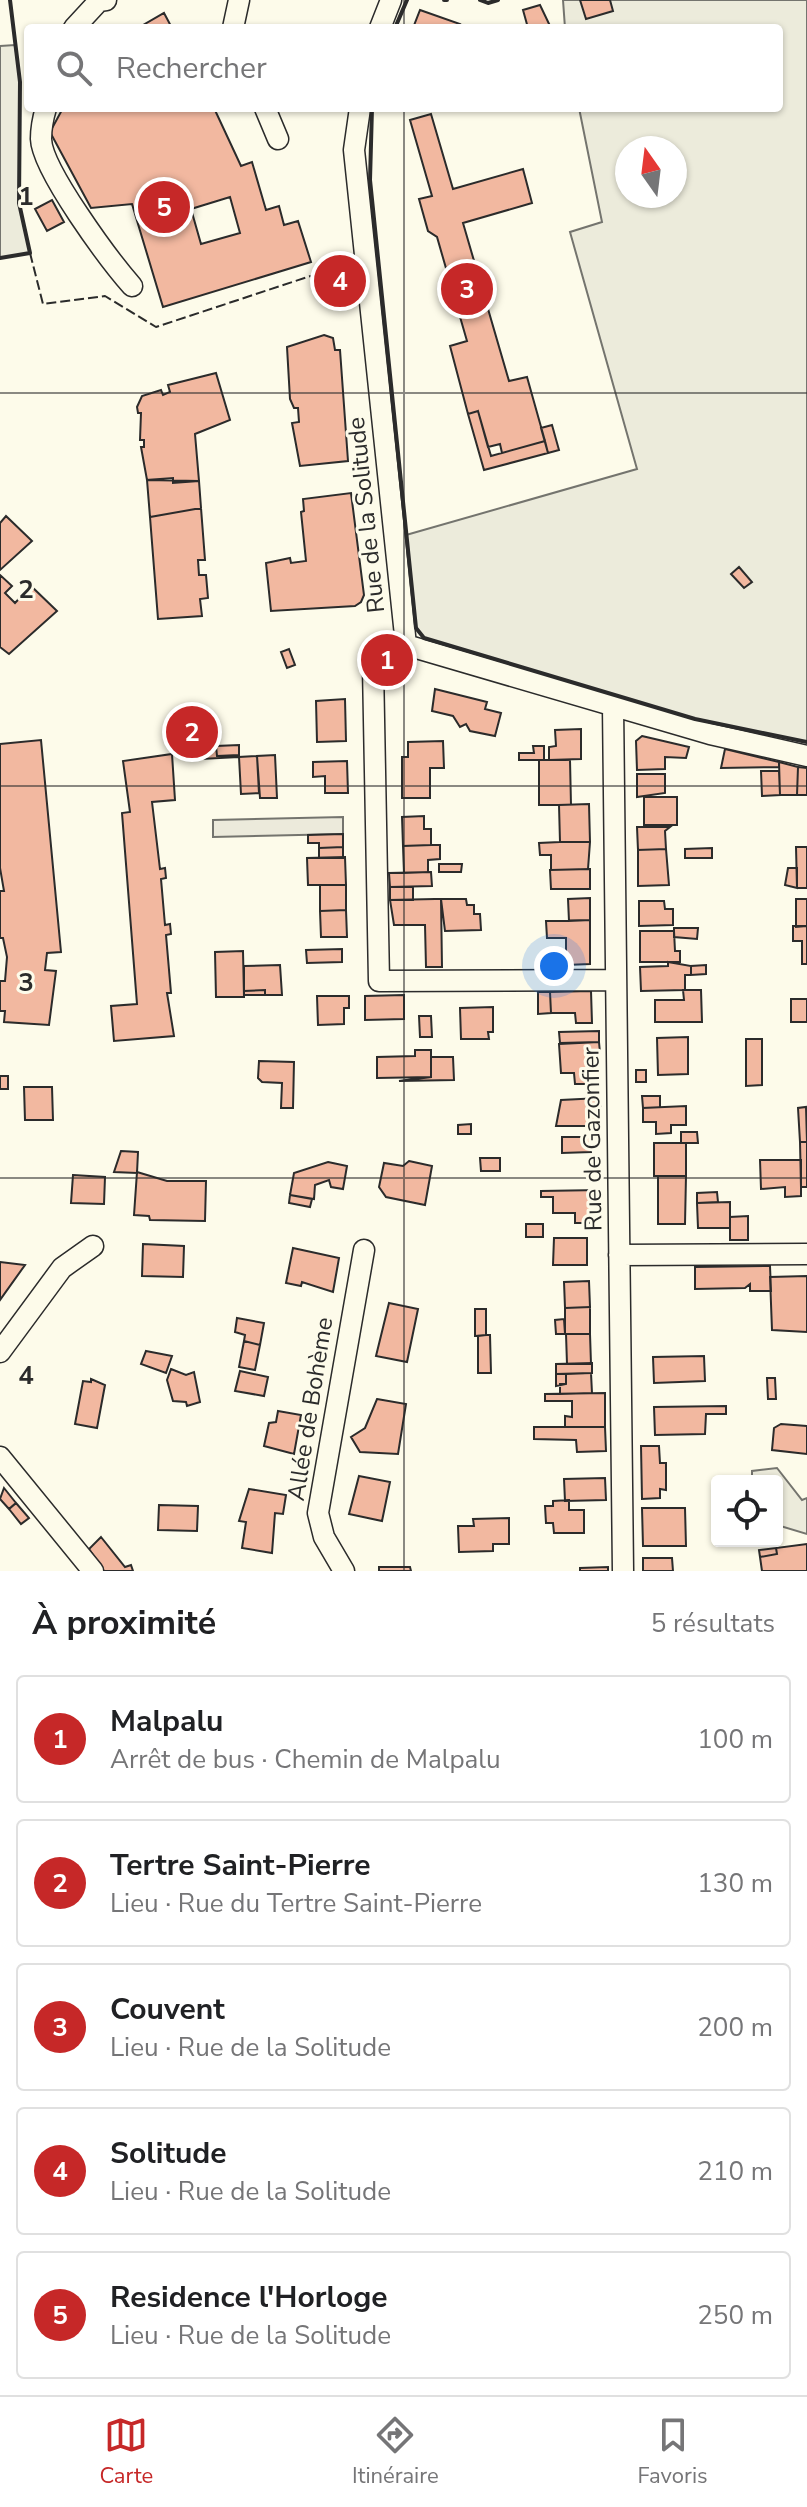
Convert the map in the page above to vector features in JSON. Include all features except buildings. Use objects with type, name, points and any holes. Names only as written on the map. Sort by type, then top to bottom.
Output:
[{"type":"street","points":[[78,24],[99,1],[106,0]]},
{"type":"street","points":[[234,24],[239,0]]},
{"type":"street","points":[[382,24],[391,0]]},
{"type":"street","points":[[45,112],[41,141],[53,170],[102,252],[132,286]]},
{"type":"street","points":[[267,112],[278,139]]},
{"type":"street","name":"Rue de la Solitude","points":[[359,112],[354,150],[406,645]]},
{"type":"street","points":[[616,980],[379,981],[373,667],[406,645],[710,734],[807,756]]},
{"type":"street","name":"Rue de Gazonfier","points":[[613,706],[623,1571]]},
{"type":"street","points":[[0,1352],[62,1268],[93,1246]]},
{"type":"street","name":"Allée de Bohème","points":[[344,1571],[324,1537],[318,1513],[364,1250]]},
{"type":"street","points":[[619,1255],[807,1254]]},
{"type":"street","points":[[0,1457],[93,1571]]},
{"type":"shaded area","points":[[563,0],[807,0],[807,742],[695,719],[424,638],[416,628],[406,535],[637,469],[570,232],[602,222],[580,112],[783,112],[783,24],[565,24]]},
{"type":"shaded area","points":[[15,45],[20,83],[19,203],[30,253],[0,258],[0,46]]},
{"type":"shaded area","points":[[343,817],[343,834],[213,837],[213,820]]},
{"type":"shaded area","points":[[777,1468],[782,1475],[752,1475],[752,1471]]},
{"type":"shaded area","points":[[783,1476],[802,1500],[807,1498],[807,1534],[783,1527]]},
{"type":"fence","points":[[30,253],[43,304],[105,296],[156,327],[350,263]]},
{"type":"wall","points":[[0,258],[30,253],[19,203],[20,82],[10,0]]},
{"type":"wall","points":[[397,24],[407,0]]},
{"type":"wall","points":[[480,0],[488,3],[498,0]]},
{"type":"wall","points":[[372,112],[370,180],[416,628],[424,638],[695,719],[807,742]]},
{"type":"place","name":"Residence l'Horloge","points":[[164,207]]},
{"type":"place","name":"Solitude","points":[[340,281]]},
{"type":"place","name":"Couvent","points":[[467,289]]},
{"type":"place","name":"Malpalu","points":[[387,660]]},
{"type":"place","name":"Tertre Saint-Pierre","points":[[192,732]]}]
